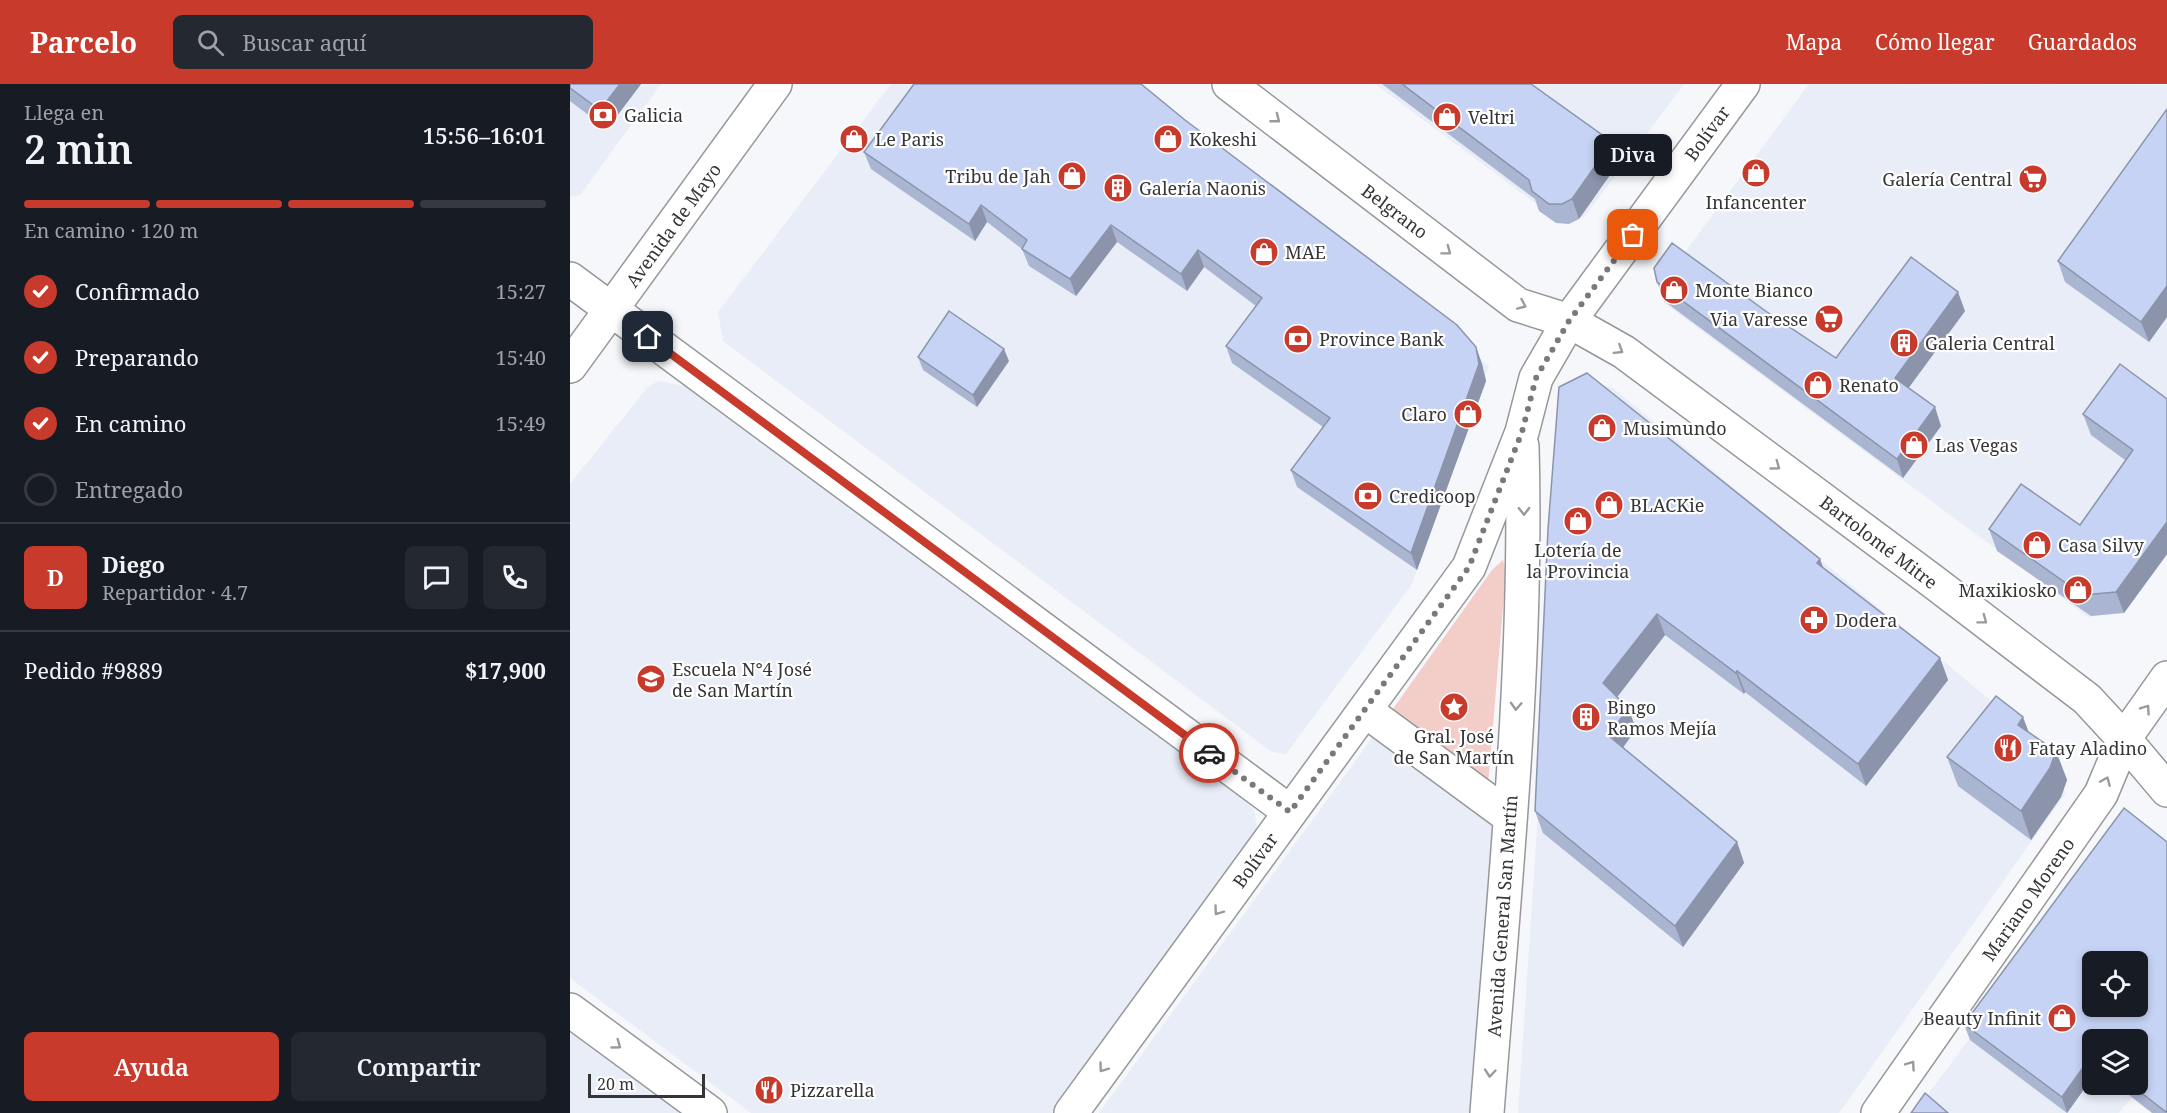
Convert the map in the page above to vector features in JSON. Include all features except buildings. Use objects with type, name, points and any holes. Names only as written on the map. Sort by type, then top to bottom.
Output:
[{"type":"street","name":"Avenida de Mayo","points":[[570,366],[613,310],[775,84]]},
{"type":"street","name":"Belgrano","points":[[1229,84],[1518,305],[1569,321]]},
{"type":"street","name":"Bolívar","points":[[1071,1113],[1469,567],[1522,432],[1536,378],[1569,321],[1743,84]]},
{"type":"street","points":[[570,279],[1290,812]]},
{"type":"street","name":"Bartolomé Mitre","points":[[1569,321],[1624,352],[2087,699],[2167,790]]},
{"type":"street","name":"Avenida General San Martín","points":[[1487,1113],[1510,817],[1525,544],[1522,432]]},
{"type":"street","name":"Mariano Moreno","points":[[1878,1113],[2101,794],[2124,739],[2167,678]]},
{"type":"street","points":[[1366,711],[1510,817]]},
{"type":"street","points":[[570,1010],[710,1113]]},
{"type":"shaded area","points":[[570,84],[661,84],[580,195],[570,197]]},
{"type":"shaded area","points":[[891,84],[1131,84],[1489,366],[1412,584],[1286,754],[1272,752],[723,341],[718,312]]},
{"type":"shaded area","points":[[1375,84],[1684,84],[1585,216],[1562,223]]},
{"type":"shaded area","points":[[1809,84],[2167,85],[2167,556],[2125,611],[2088,617],[1664,303],[1664,281]]},
{"type":"shaded area","points":[[658,381],[690,387],[1246,799],[1254,810],[1257,826],[1252,841],[1052,1113],[751,1113],[570,978],[570,484],[647,388]]},
{"type":"shaded area","points":[[1596,384],[1613,388],[2053,752],[2059,766],[2065,794],[1839,1113],[1518,1113],[1565,410]]},
{"type":"shaded area","points":[[1503,560],[1506,572],[1488,784],[1375,734],[1492,570]]},
{"type":"shaded area","points":[[1375,734],[1502,826],[1480,1113],[1099,1113]]},
{"type":"shaded area","points":[[2127,828],[2138,951],[2082,951],[2082,1017],[2144,1017],[2145,1029],[2082,1029],[2082,1095],[2148,1095],[2148,1058],[2153,1113],[2132,1097],[2119,1113],[1914,1113]]},
{"type":"shaded area","points":[[570,1023],[690,1113],[570,1113]]},
{"type":"way so far","points":[[1209,753],[1290,812],[1469,567],[1522,432],[1536,378],[1569,321],[1633,235]]},
{"type":"place","name":"Galicia","points":[[603,115]]},
{"type":"place","name":"Veltri","points":[[1447,117]]},
{"type":"place","name":"Le Paris","points":[[854,139]]},
{"type":"place","name":"Kokeshi","points":[[1168,139]]},
{"type":"place","name":"Infancenter","points":[[1756,173]]},
{"type":"place","name":"Tribu de Jah","points":[[1072,176]]},
{"type":"place","name":"Galería Central","points":[[2033,179]]},
{"type":"place","name":"Galería Naonis","points":[[1118,188]]},
{"type":"place","name":"Diva","points":[[1633,235]]},
{"type":"place","name":"MAE","points":[[1264,252]]},
{"type":"place","name":"Monte Bianco","points":[[1674,290]]},
{"type":"place","name":"Via Varesse","points":[[1829,319]]},
{"type":"place","name":"Province Bank","points":[[1298,339]]},
{"type":"place","name":"Galeria Central","points":[[1904,343]]},
{"type":"place","name":"Renato","points":[[1818,385]]},
{"type":"place","name":"Claro","points":[[1468,414]]},
{"type":"place","name":"Musimundo","points":[[1602,428]]},
{"type":"place","name":"Las Vegas","points":[[1914,445]]},
{"type":"place","name":"Credicoop","points":[[1368,496]]},
{"type":"place","name":"BLACKie","points":[[1609,505]]},
{"type":"place","name":"Lotería de la Provincia","points":[[1578,521]]},
{"type":"place","name":"Casa Silvy","points":[[2037,545]]},
{"type":"place","name":"Maxikiosko","points":[[2078,590]]},
{"type":"place","name":"Dodera","points":[[1814,620]]},
{"type":"place","name":"Escuela N°4 José de San Martín","points":[[651,679]]},
{"type":"place","name":"Gral. José de San Martín","points":[[1454,707]]},
{"type":"place","name":"Bingo Ramos Mejía","points":[[1586,717]]},
{"type":"place","name":"Fatay Aladino","points":[[2008,748]]},
{"type":"place","name":"Beauty Infinit","points":[[2062,1018]]},
{"type":"place","name":"Pizzarella","points":[[769,1090]]},
{"type":"route","points":[[648,337],[1209,753]]}]
